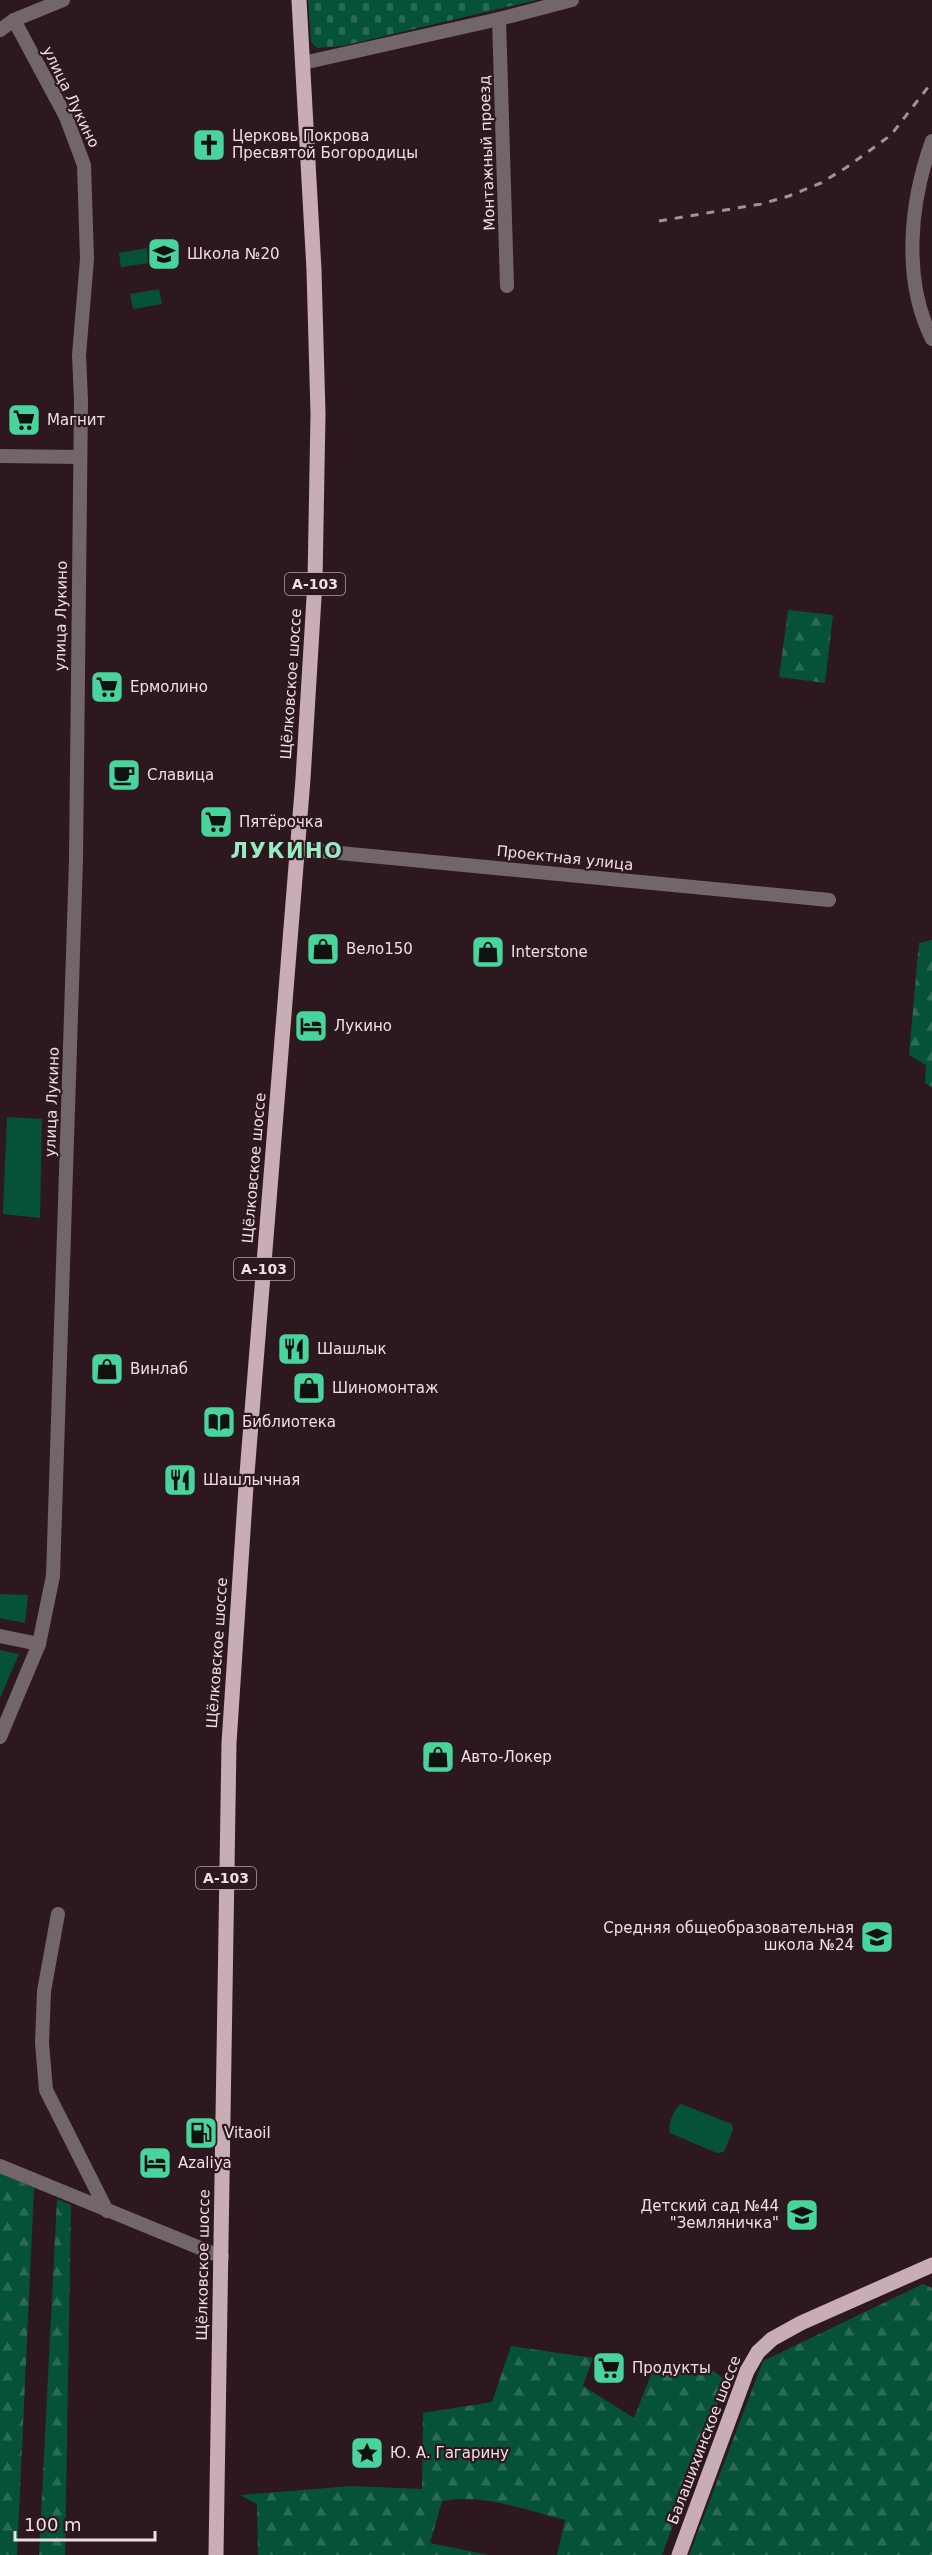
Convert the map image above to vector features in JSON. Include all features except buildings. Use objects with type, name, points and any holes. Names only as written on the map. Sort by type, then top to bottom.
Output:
[{"type":"main road","name":"Щёлковское шоссе","points":[[216,2555],[229,1743],[246,1486],[298,849],[315,597],[317,504],[314,270],[299,0]]},
{"type":"main road","name":"Балашихинское шоссе","points":[[679,2555],[747,2371],[758,2352],[772,2339],[801,2323],[932,2265]]},
{"type":"street","points":[[0,30],[14,20],[63,0]]},
{"type":"street","points":[[303,63],[499,19],[572,0]]},
{"type":"street","name":"Монтажный проезд","points":[[499,19],[507,286]]},
{"type":"street","name":"улица Лукино","points":[[0,1737],[39,1644],[51,1595],[54,1545],[76,860],[80,355],[87,259],[84,165],[66,117],[14,20]]},
{"type":"street","points":[[932,141],[921,170],[914,214],[913,243],[922,314],[932,339]]},
{"type":"street","points":[[0,456],[79,457]]},
{"type":"street","name":"Проектная улица","points":[[298,849],[829,900]]},
{"type":"street","points":[[0,1636],[39,1644]]},
{"type":"street","points":[[58,1914],[44,1991],[42,2043],[46,2090],[107,2211]]},
{"type":"street","points":[[0,2166],[222,2257]]},
{"type":"green space","points":[[308,0],[537,0],[342,46],[317,48],[311,42]]},
{"type":"green space","points":[[147,248],[149,263],[121,267],[119,253]]},
{"type":"green space","points":[[159,289],[162,304],[133,309],[130,294]]},
{"type":"green space","points":[[788,610],[833,615],[825,683],[779,677]]},
{"type":"green space","points":[[932,940],[932,1087],[925,1083],[926,1065],[909,1055],[919,943]]},
{"type":"green space","points":[[7,1117],[42,1119],[40,1218],[3,1214]]},
{"type":"green space","points":[[0,1594],[28,1595],[25,1623],[0,1618]]},
{"type":"green space","points":[[0,1650],[19,1654],[0,1698]]},
{"type":"green space","points":[[681,2104],[732,2124],[733,2130],[724,2152],[717,2153],[670,2133],[669,2126],[672,2117]]},
{"type":"green space","points":[[0,2173],[34,2188],[17,2555],[0,2555]]},
{"type":"green space","points":[[57,2199],[71,2205],[65,2555],[39,2555]]},
{"type":"green space","points":[[923,2284],[932,2288],[932,2555],[689,2555],[763,2361]]},
{"type":"green space","points":[[511,2346],[593,2358],[583,2386],[634,2418],[656,2362],[695,2376],[714,2371],[726,2381],[662,2555],[557,2555],[565,2520],[489,2501],[458,2499],[442,2501],[430,2543],[489,2555],[258,2555],[257,2504],[240,2495],[352,2486],[422,2489],[423,2413],[492,2402]]},
{"type":"railway","points":[[659,221],[761,204],[821,183],[891,135],[932,82]]},
{"type":"place","name":"Церковь Покрова Пресвятой Богородицы","points":[[209,145]]},
{"type":"place","name":"Школа №20","points":[[164,254]]},
{"type":"place","name":"Магнит","points":[[24,420]]},
{"type":"place","name":"Ермолино","points":[[107,687]]},
{"type":"place","name":"Славица","points":[[124,775]]},
{"type":"place","name":"Пятёрочка","points":[[216,822]]},
{"type":"place","name":"Вело150","points":[[323,949]]},
{"type":"place","name":"Interstone","points":[[488,952]]},
{"type":"place","name":"Лукино","points":[[311,1026]]},
{"type":"place","name":"Шашлык","points":[[294,1349]]},
{"type":"place","name":"Винлаб","points":[[107,1369]]},
{"type":"place","name":"Шиномонтаж","points":[[309,1388]]},
{"type":"place","name":"Библиотека","points":[[219,1422]]},
{"type":"place","name":"Шашлычная","points":[[180,1480]]},
{"type":"place","name":"Авто-Локер","points":[[438,1757]]},
{"type":"place","name":"Средняя общеобразовательная школа №24","points":[[877,1937]]},
{"type":"place","name":"Vitaoil","points":[[201,2133]]},
{"type":"place","name":"Azaliya","points":[[155,2163]]},
{"type":"place","name":"Детский сад №44 \"Земляничка\"","points":[[802,2215]]},
{"type":"place","name":"Продукты","points":[[609,2368]]},
{"type":"place","name":"Ю. А. Гагарину","points":[[367,2453]]},
{"type":"district","name":"ЛУКИНО","points":[[287,851]]}]
